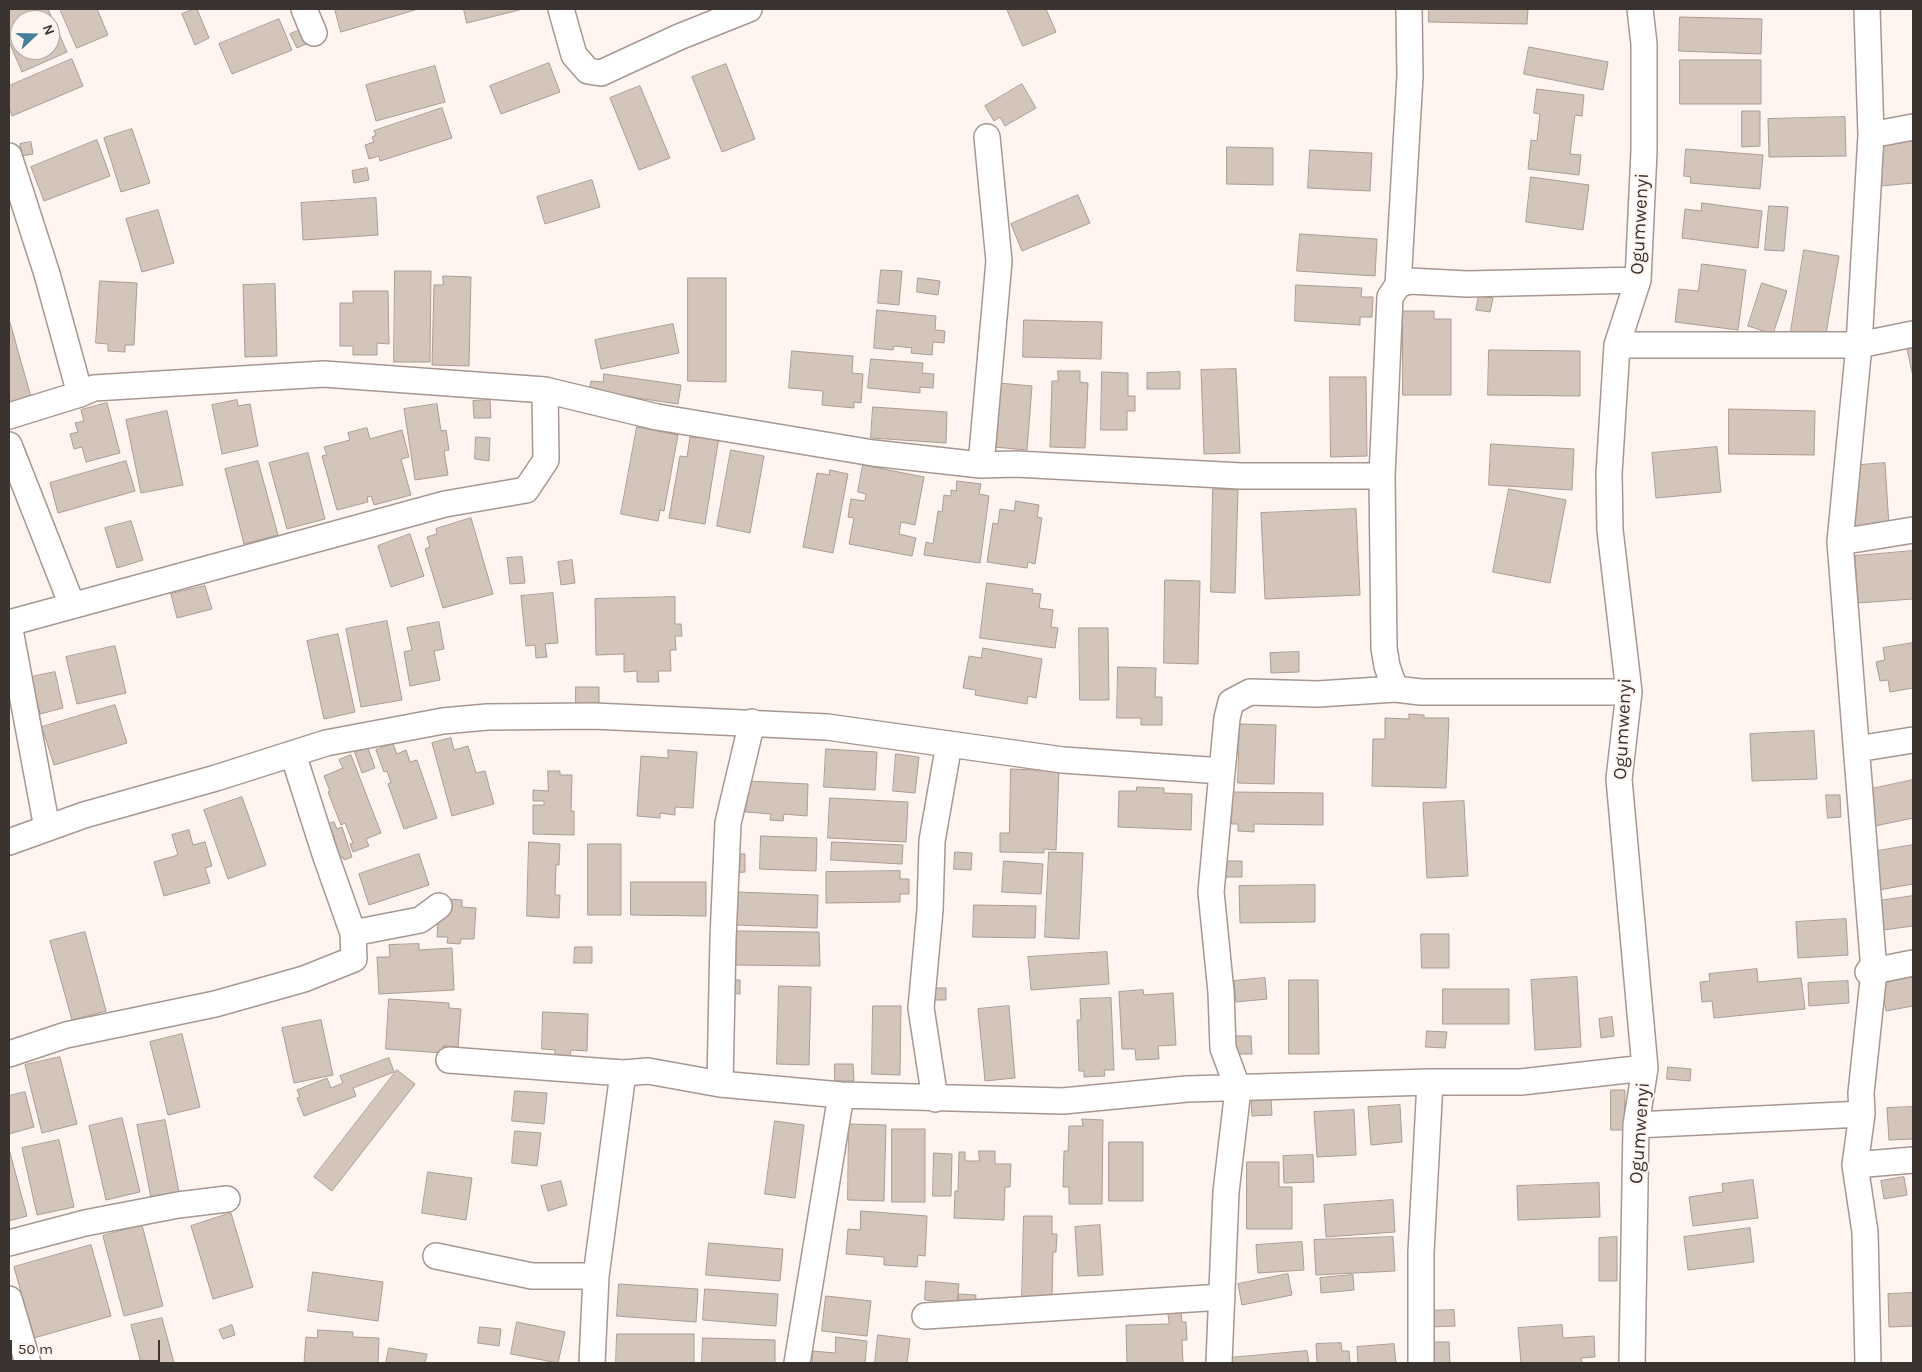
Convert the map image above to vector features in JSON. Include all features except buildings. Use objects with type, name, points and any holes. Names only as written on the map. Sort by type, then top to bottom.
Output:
[{"type":"street","points":[[304,9],[314,33]]},
{"type":"street","points":[[561,9],[574,55],[588,71],[601,73],[679,37],[749,9]]},
{"type":"street","points":[[1398,286],[1410,76],[1409,9]]},
{"type":"street","name":"Ogumwenyi","points":[[1632,1363],[1636,1125],[1645,1068],[1619,779],[1629,692],[1610,530],[1609,474],[1617,345],[1638,280],[1644,152],[1644,44],[1640,9]]},
{"type":"street","points":[[1867,9],[1870,135],[1859,344],[1840,542],[1874,971],[1861,1093],[1862,1114],[1855,1165],[1865,1232],[1868,1363]]},
{"type":"street","points":[[1870,135],[1913,127]]},
{"type":"street","points":[[981,465],[999,261],[987,136]]},
{"type":"street","points":[[9,156],[47,274],[80,394]]},
{"type":"street","points":[[1395,689],[1387,666],[1384,648],[1382,476],[1390,297],[1398,286],[1409,281],[1467,284],[1638,280]]},
{"type":"street","points":[[1617,345],[1859,344],[1913,334]]},
{"type":"street","points":[[9,416],[94,388],[324,374],[545,390],[667,418],[873,453],[981,465],[1016,464],[1241,476],[1382,476]]},
{"type":"street","points":[[47,828],[9,623],[445,504],[526,490],[546,460],[545,390]]},
{"type":"street","points":[[9,445],[72,605]]},
{"type":"street","points":[[1840,542],[1913,530]]},
{"type":"street","points":[[1220,1363],[1226,1192],[1238,1089],[1223,1048],[1221,992],[1211,892],[1224,733],[1231,702],[1250,692],[1318,694],[1395,689],[1421,692],[1629,692]]},
{"type":"street","points":[[9,842],[84,815],[216,778],[326,744],[443,721],[487,717],[594,716],[827,727],[1063,760],[1222,771]]},
{"type":"street","points":[[720,1084],[728,823],[752,722]]},
{"type":"street","points":[[1857,750],[1913,740]]},
{"type":"street","points":[[935,1099],[922,1008],[930,910],[932,841],[948,744]]},
{"type":"street","points":[[9,1054],[66,1035],[215,1004],[329,970],[354,959],[353,933],[292,754]]},
{"type":"street","points":[[353,933],[420,920],[439,906]]},
{"type":"street","points":[[1874,971],[1868,972],[1913,963]]},
{"type":"street","points":[[449,1060],[623,1073],[648,1071],[720,1084],[841,1095],[1064,1101],[1187,1089],[1430,1082],[1521,1082],[1645,1068]]},
{"type":"street","points":[[592,1363],[596,1276],[623,1073]]},
{"type":"street","points":[[1422,1363],[1421,1252],[1430,1082]]},
{"type":"street","points":[[797,1363],[841,1095]]},
{"type":"street","points":[[1636,1125],[1862,1114]]},
{"type":"street","points":[[1855,1165],[1913,1160]]},
{"type":"street","points":[[9,1243],[85,1222],[178,1205],[227,1199]]},
{"type":"street","points":[[436,1256],[532,1276],[596,1276]]},
{"type":"street","points":[[925,1316],[1222,1297]]},
{"type":"street","points":[[9,1299],[28,1363]]}]
